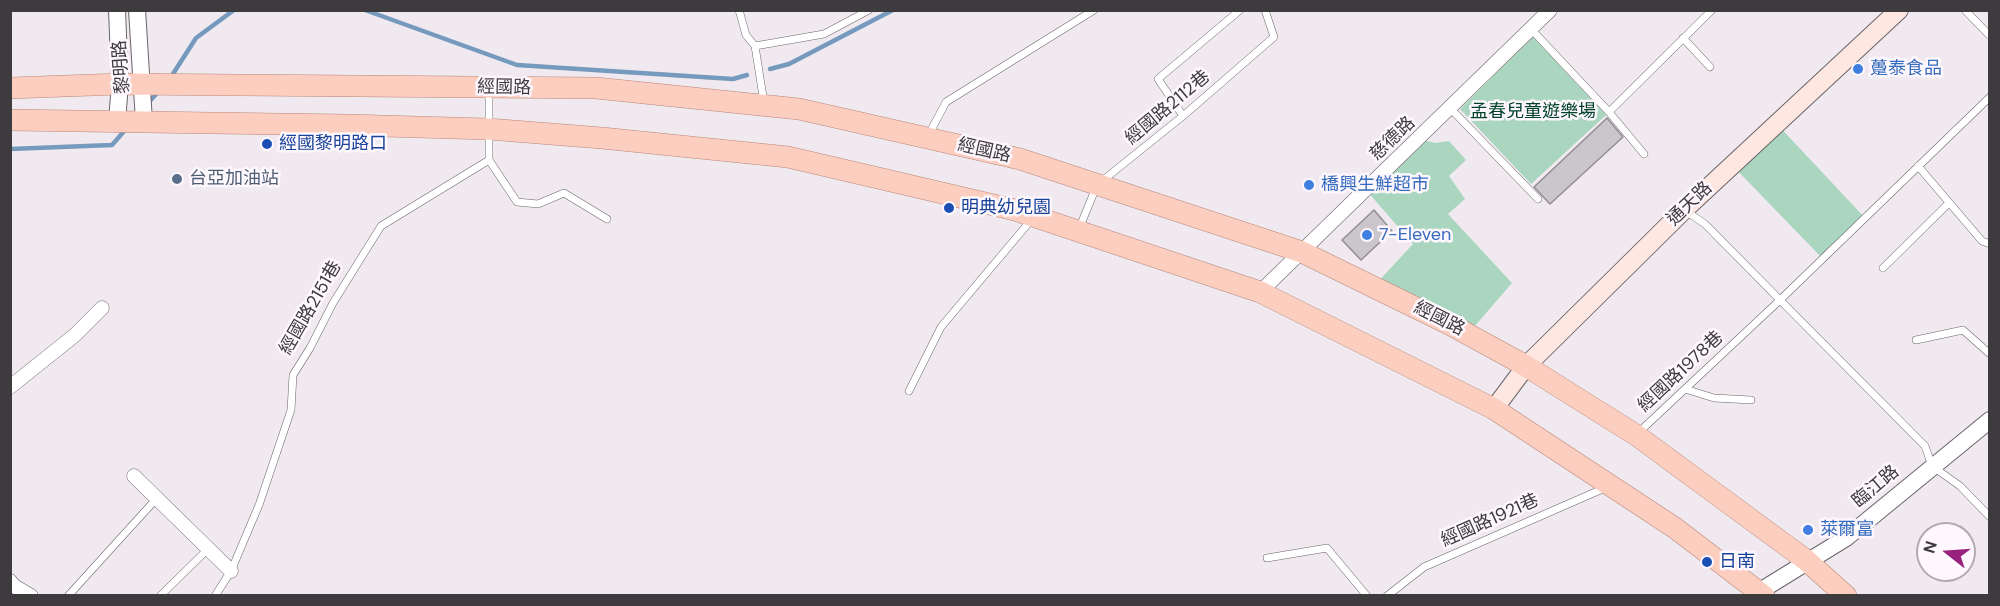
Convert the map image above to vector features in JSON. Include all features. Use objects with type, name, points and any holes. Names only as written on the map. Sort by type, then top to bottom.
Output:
[{"type":"main road","name":"通天路","points":[[1494,409],[1526,366],[1684,210],[1899,10]]},
{"type":"main road","name":"經國路","points":[[10,88],[120,84],[596,88],[764,103],[1020,159],[1302,252],[1452,325],[1526,366],[1636,435],[1806,560],[1846,596]]},
{"type":"main road","points":[[10,120],[488,129],[602,138],[788,157],[1033,217],[1260,292],[1494,409],[1613,485],[1758,594]]},
{"type":"street","name":"黎明路","points":[[117,10],[120,84],[117,121]]},
{"type":"street","name":"黎明路","points":[[137,10],[144,86],[144,121]]},
{"type":"street","name":"慈德路","points":[[1260,292],[1550,10]]},
{"type":"street","points":[[10,387],[75,335],[102,308]]},
{"type":"street","name":"臨江路","points":[[1758,594],[1806,560],[1846,538],[1989,420]]},
{"type":"street","points":[[134,476],[231,571]]},
{"type":"street","points":[[10,581],[14,586],[32,596]]},
{"type":"lane","points":[[739,10],[746,35],[755,46],[764,103]]},
{"type":"lane","points":[[755,46],[824,34],[869,10]]},
{"type":"lane","points":[[927,138],[946,102],[1094,10]]},
{"type":"lane","points":[[1183,116],[1158,79],[1240,10]]},
{"type":"lane","name":"經國路2112巷","points":[[1078,231],[1097,185],[1183,116],[1274,38],[1265,10]]},
{"type":"lane","points":[[1609,112],[1712,10]]},
{"type":"lane","points":[[1965,10],[1989,36]]},
{"type":"lane","points":[[1532,29],[1609,112],[1644,154]]},
{"type":"lane","points":[[1683,38],[1710,67]]},
{"type":"lane","points":[[489,88],[489,160],[501,182],[517,202],[538,204],[564,193],[607,219]]},
{"type":"lane","name":"經國路1978巷","points":[[1636,435],[1780,300],[1989,97]]},
{"type":"lane","points":[[1450,108],[1538,198]]},
{"type":"lane","name":"經國路2151巷","points":[[215,596],[231,571],[259,505],[291,410],[293,375],[381,226],[489,160]]},
{"type":"lane","points":[[1918,166],[1982,241],[1989,244]]},
{"type":"lane","points":[[1883,268],[1949,203]]},
{"type":"lane","points":[[1684,210],[1705,224],[1925,446],[1932,466],[1960,486],[1989,517]]},
{"type":"lane","points":[[909,391],[940,327],[1033,217]]},
{"type":"lane","points":[[1916,340],[1963,330],[1989,354]]},
{"type":"lane","points":[[1685,390],[1714,398],[1751,400]]},
{"type":"lane","name":"經國路1921巷","points":[[1387,596],[1424,567],[1613,485]]},
{"type":"lane","points":[[68,596],[158,498]]},
{"type":"lane","points":[[1267,558],[1327,548],[1367,596]]},
{"type":"lane","points":[[160,596],[207,550]]},
{"type":"green space","name":"孟春兒童遊樂場","points":[[1533,37],[1606,115],[1531,184],[1460,109]]},
{"type":"green space","points":[[1776,123],[1865,218],[1823,259],[1731,164]]},
{"type":"green space","points":[[1418,139],[1435,143],[1449,141],[1466,160],[1449,176],[1465,199],[1448,214],[1512,283],[1468,334],[1374,286],[1413,244],[1366,190]]},
{"type":"building","points":[[1607,118],[1623,137],[1550,204],[1534,187]]},
{"type":"building","name":"7-Eleven","points":[[1374,210],[1392,231],[1361,260],[1342,240]]},
{"type":"waterway","points":[[171,77],[196,38],[234,10]]},
{"type":"waterway","points":[[365,10],[517,65],[733,79],[747,75]]},
{"type":"waterway","points":[[770,69],[789,64],[893,10]]},
{"type":"waterway","points":[[147,104],[160,90]]},
{"type":"waterway","points":[[10,149],[112,145],[126,129]]},
{"type":"place","name":"躉泰食品","points":[[1858,69]]},
{"type":"place","name":"經國黎明路口","points":[[267,144]]},
{"type":"place","name":"台亞加油站","points":[[177,179]]},
{"type":"place","name":"橋興生鮮超市","points":[[1309,185]]},
{"type":"place","name":"明典幼兒園","points":[[949,208]]},
{"type":"place","name":"7-Eleven","points":[[1367,235]]},
{"type":"place","name":"萊爾富","points":[[1808,530]]},
{"type":"place","name":"日南","points":[[1707,562]]}]
